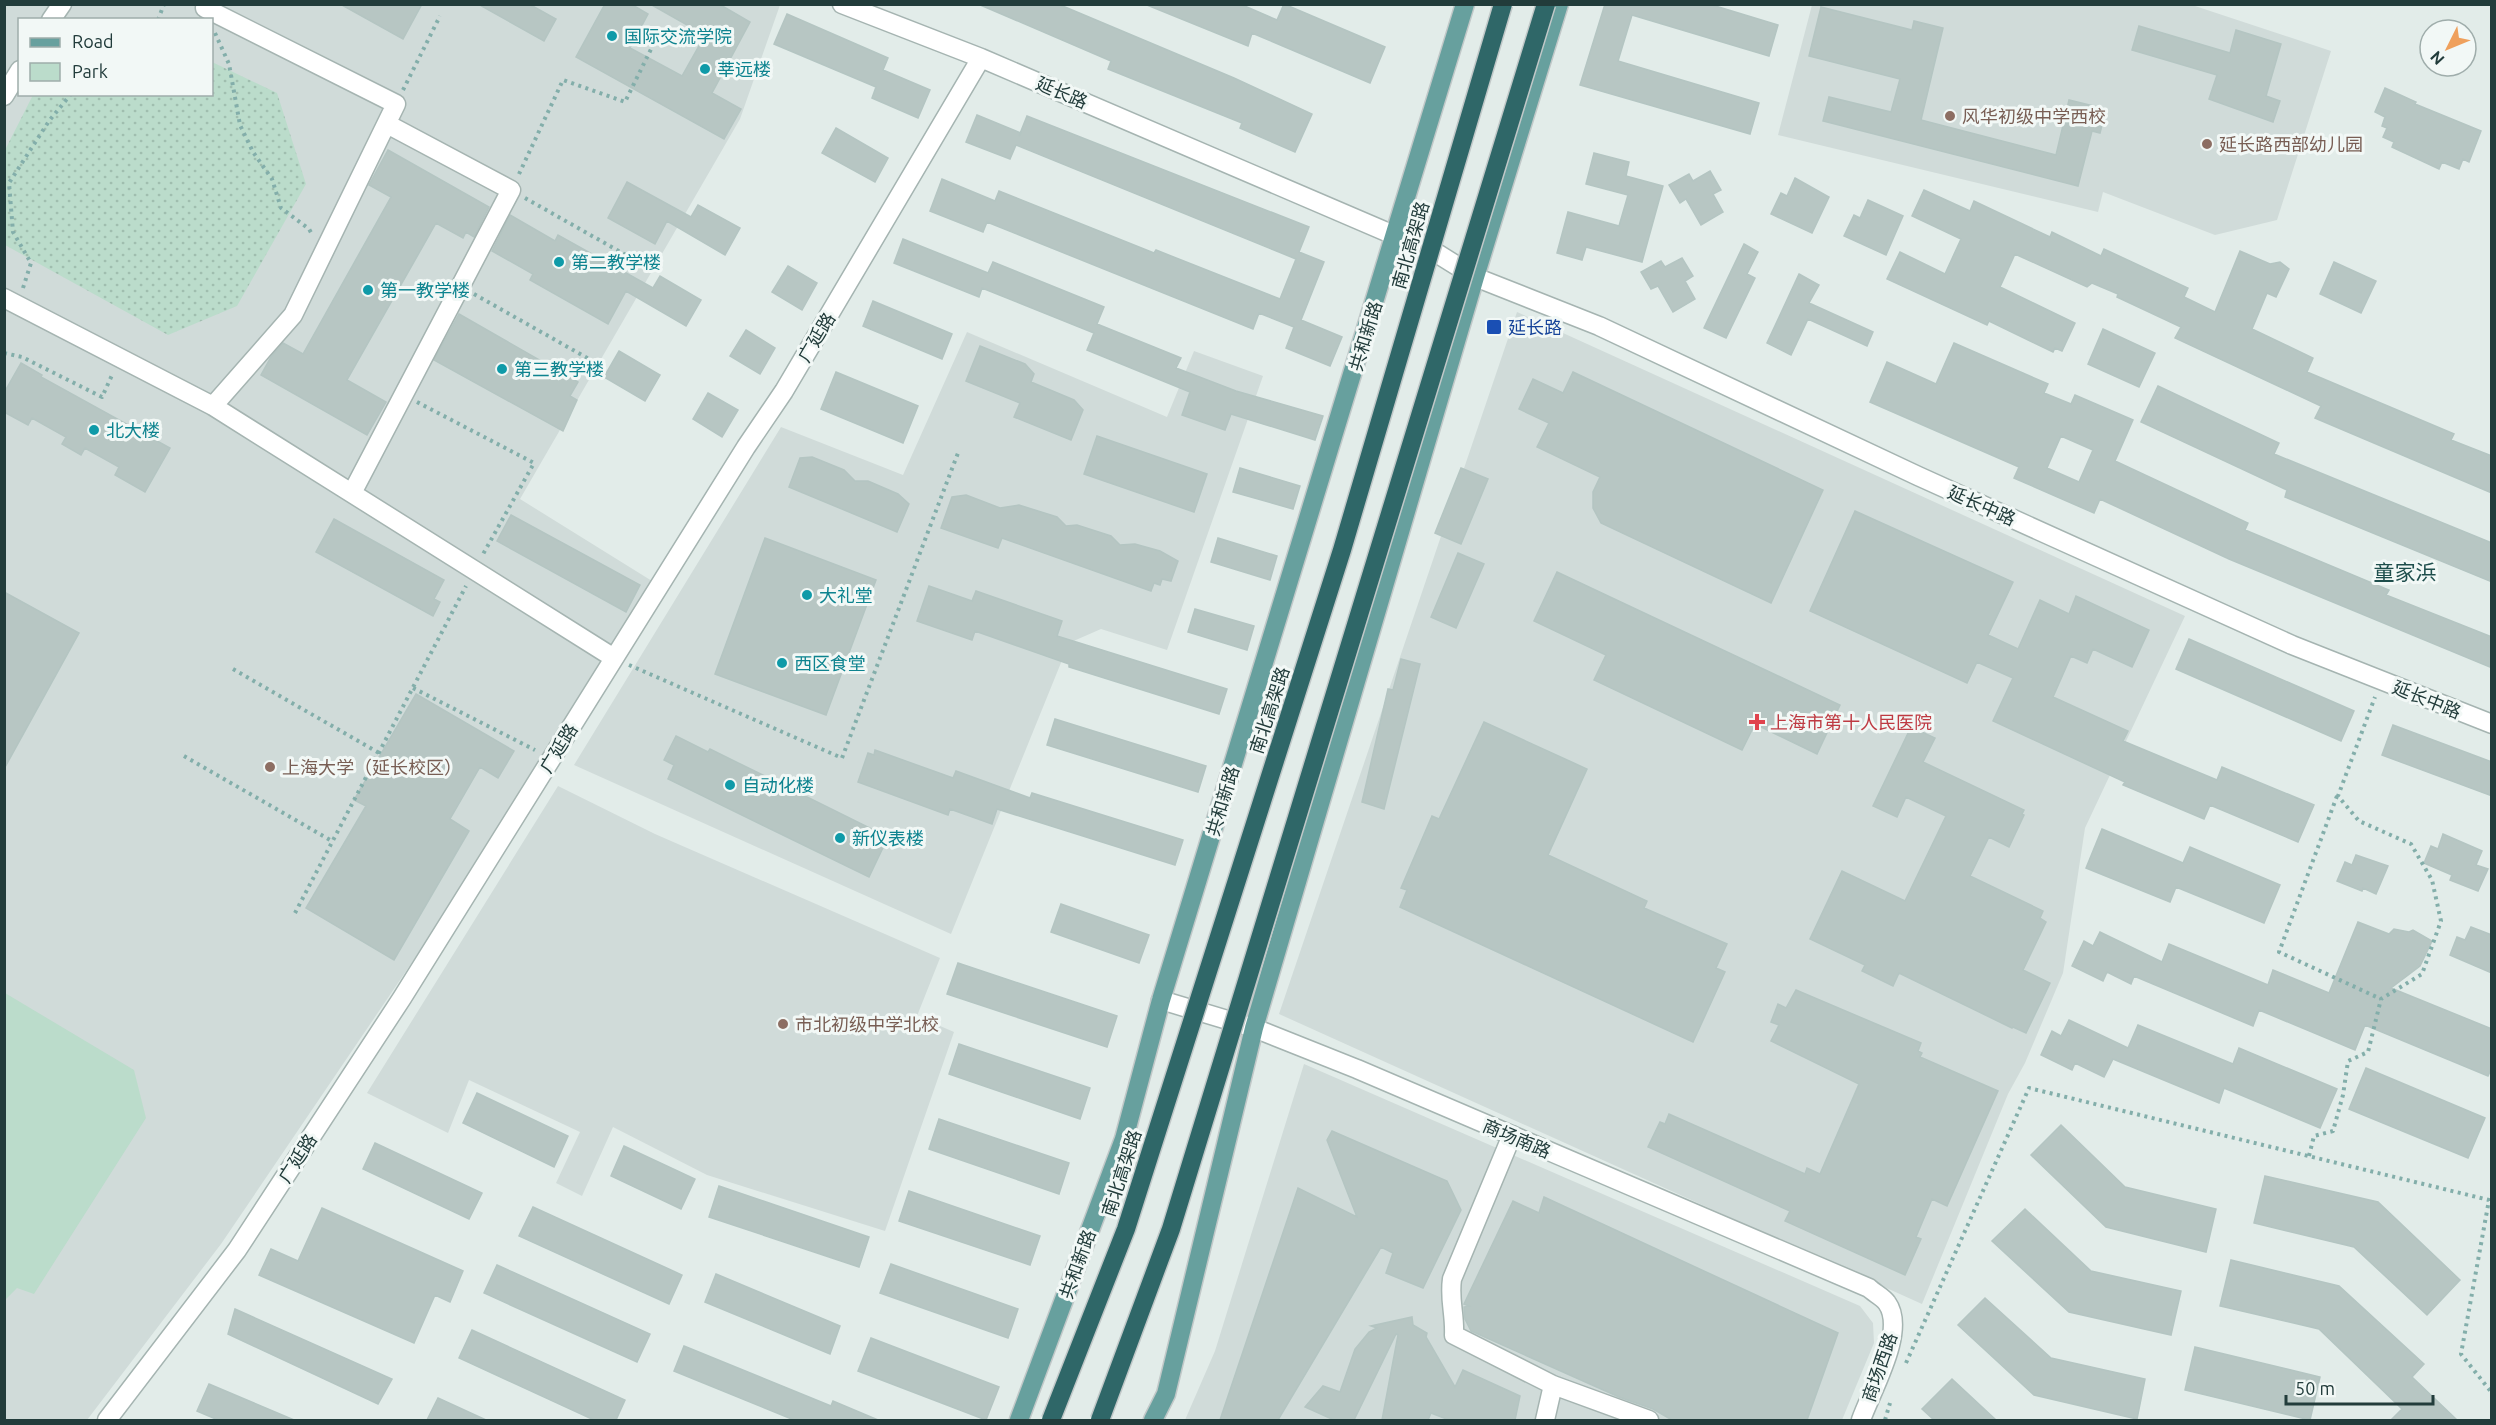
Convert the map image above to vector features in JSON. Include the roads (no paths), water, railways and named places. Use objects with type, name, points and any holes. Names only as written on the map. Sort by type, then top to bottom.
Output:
[{"type":"highway","name":"南北高架路","points":[[1051,1420],[1130,1218],[1342,550],[1503,4]]},
{"type":"highway","points":[[1100,1420],[1171,1229],[1546,4]]},
{"type":"main road","name":"共和新路","points":[[1019,1420],[1124,1139],[1161,1000],[1466,4]]},
{"type":"main road","points":[[1153,1420],[1166,1394],[1254,1028],[1475,277],[1559,4]]},
{"type":"street","points":[[52,18],[62,4]]},
{"type":"street","name":"延长路","points":[[842,4],[981,58],[1438,254],[1475,277]]},
{"type":"street","points":[[204,10],[396,104],[293,315],[213,406]]},
{"type":"street","name":"广延路","points":[[107,1420],[237,1250],[402,998],[784,391],[981,58]]},
{"type":"street","points":[[4,96],[18,73]]},
{"type":"street","points":[[352,493],[511,190],[387,124]]},
{"type":"street","name":"延长中路","points":[[1475,277],[1599,326],[1929,481],[2292,645],[2492,724]]},
{"type":"street","points":[[9,303],[213,406],[614,658]]},
{"type":"street","name":"商场南路","points":[[1161,1000],[1254,1028],[1512,1135],[1869,1288]]},
{"type":"street","points":[[1512,1135],[1452,1279],[1449,1297],[1455,1315],[1454,1335],[1553,1385],[1649,1420]]},
{"type":"street","name":"商场西路","points":[[1861,1420],[1892,1341],[1894,1318],[1887,1302],[1869,1288]]},
{"type":"street","points":[[1545,1420],[1553,1385]]},
{"type":"place","name":"国际交流学院","points":[[612,36]]},
{"type":"place","name":"莘远楼","points":[[705,69]]},
{"type":"place","name":"风华初级中学西校","points":[[1950,116]]},
{"type":"place","name":"延长路西部幼儿园","points":[[2207,144]]},
{"type":"place","name":"第二教学楼","points":[[559,262]]},
{"type":"place","name":"第一教学楼","points":[[368,290]]},
{"type":"place","name":"延长路","points":[[1494,327]]},
{"type":"place","name":"第三教学楼","points":[[502,369]]},
{"type":"place","name":"北大楼","points":[[94,430]]},
{"type":"place","name":"大礼堂","points":[[807,595]]},
{"type":"place","name":"西区食堂","points":[[782,663]]},
{"type":"place","name":"上海市第十人民医院","points":[[1757,722]]},
{"type":"place","name":"上海大学（延长校区）","points":[[270,767]]},
{"type":"place","name":"自动化楼","points":[[730,785]]},
{"type":"place","name":"新仪表楼","points":[[840,838]]},
{"type":"place","name":"市北初级中学北校","points":[[783,1024]]},
{"type":"district","name":"童家浜","points":[[2405,572]]}]
